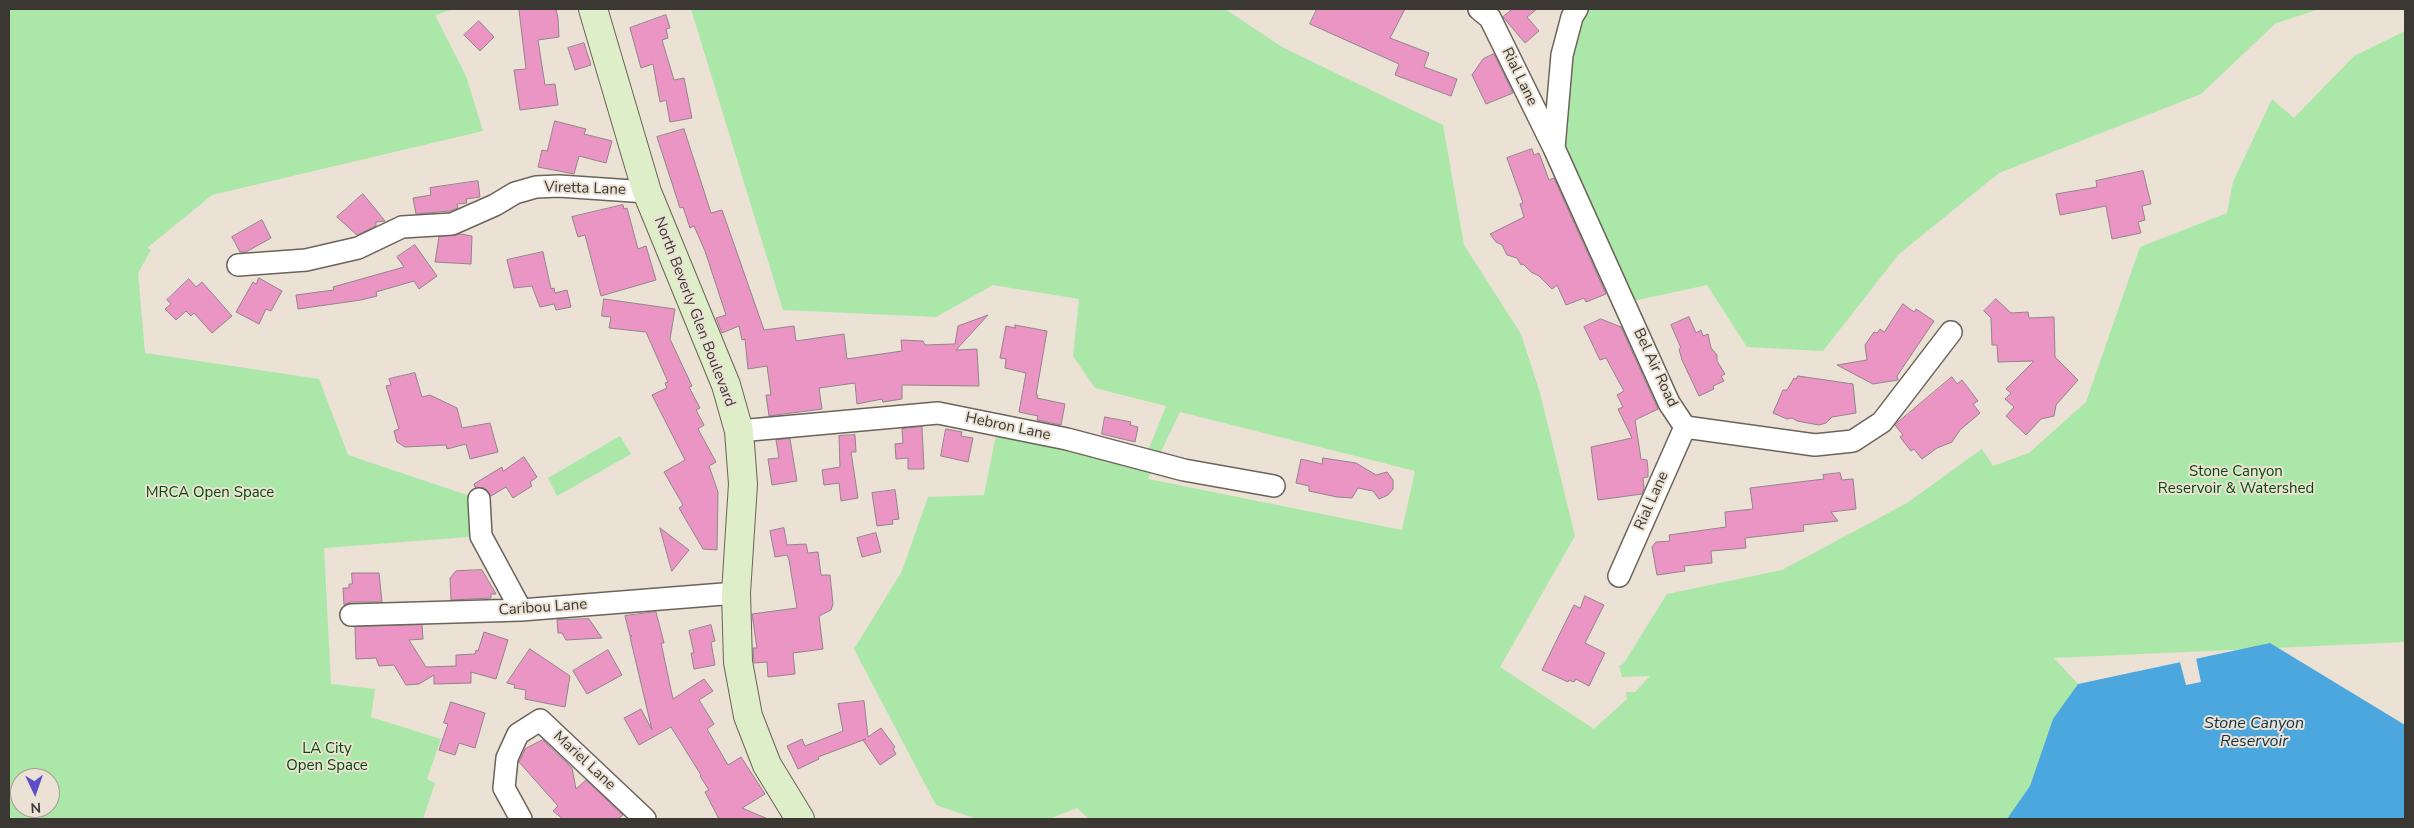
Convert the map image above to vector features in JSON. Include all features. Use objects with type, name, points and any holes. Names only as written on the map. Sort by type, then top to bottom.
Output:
[{"type":"main road","name":"North Beverly Glen Boulevard","points":[[593,9],[647,192],[726,385],[739,431],[743,484],[736,593],[738,662],[748,716],[767,765],[800,819]]},
{"type":"street","name":"Rial Lane","points":[[1479,9],[1490,18],[1554,148]]},
{"type":"street","name":"Bel Air Road","points":[[1577,9],[1572,17],[1562,55],[1554,148],[1669,403],[1685,427]]},
{"type":"street","name":"Viretta Lane","points":[[238,265],[306,260],[358,248],[402,227],[452,224],[495,205],[514,193],[536,187],[559,186],[647,192]]},
{"type":"street","points":[[1685,427],[1815,445],[1853,441],[1882,422],[1951,332]]},
{"type":"street","name":"Hebron Lane","points":[[739,431],[926,412],[938,413],[1067,439],[1184,470],[1274,486]]},
{"type":"street","name":"Rial Lane","points":[[1619,576],[1685,427]]},
{"type":"street","points":[[478,499],[481,536],[521,610]]},
{"type":"street","name":"Caribou Lane","points":[[351,615],[521,610],[736,593]]},
{"type":"street","name":"Mariel Lane","points":[[521,819],[504,788],[507,758],[518,734],[540,720],[645,819]]},
{"type":"green space","points":[[9,9],[454,9],[435,15],[466,76],[483,131],[212,195],[147,248],[151,250],[138,273],[145,353],[319,379],[348,455],[479,499],[481,536],[324,548],[331,684],[375,689],[371,717],[441,739],[427,779],[435,783],[423,819],[9,819]]},
{"type":"green space","name":"Stone Canyon Reservoir & Watershed","points":[[691,9],[1225,9],[1282,47],[1443,125],[1464,245],[1521,334],[1540,393],[1575,536],[1500,667],[1594,729],[1627,699],[1626,692],[1635,692],[1650,676],[1622,677],[1619,666],[1624,663],[1667,594],[1782,570],[1907,503],[1982,449],[1993,466],[2029,453],[2086,402],[2140,247],[2227,213],[2233,182],[2272,99],[2294,118],[2354,56],[2405,31],[2405,642],[2054,658],[2078,684],[2075,687],[2198,819],[1089,819],[1077,808],[1049,819],[977,819],[936,805],[854,649],[902,571],[928,497],[984,495],[998,424],[1144,461],[1166,406],[1095,388],[1073,356],[1079,299],[993,285],[936,317],[783,310]],"holes":[[[1180,412],[1415,471],[1402,530],[1148,479]]]},
{"type":"green space","points":[[1577,9],[2320,9],[2276,23],[2201,94],[1999,173],[1899,254],[1823,351],[1747,347],[1707,285],[1624,303],[1554,148]]},
{"type":"green space","points":[[620,436],[631,454],[557,496],[548,478]]},
{"type":"water","name":"Stone Canyon Reservoir","points":[[2270,643],[2405,725],[2405,819],[2007,819],[2030,786],[2053,719],[2078,684]]},
{"type":"pier","points":[[2196,658],[2201,682],[2186,685],[2180,662]]},
{"type":"building","points":[[556,9],[559,37],[538,40],[545,85],[555,84],[558,105],[520,110],[514,70],[526,69],[519,10]]},
{"type":"building","points":[[1317,9],[1405,9],[1390,38],[1429,53],[1424,67],[1457,79],[1451,96],[1395,75],[1399,64],[1310,24]]},
{"type":"building","points":[[1513,9],[1537,9],[1527,17],[1539,31],[1525,43],[1503,17]]},
{"type":"building","points":[[666,15],[670,28],[666,29],[668,38],[662,40],[674,80],[684,78],[692,118],[670,122],[666,100],[660,102],[653,64],[641,68],[630,28]]},
{"type":"building","points":[[479,21],[494,37],[480,51],[464,35]]},
{"type":"building","points":[[584,43],[591,65],[575,70],[568,48]]},
{"type":"building","points":[[1494,54],[1513,93],[1486,104],[1472,75],[1483,59]]},
{"type":"building","points":[[555,121],[586,129],[584,134],[612,141],[606,163],[579,156],[574,174],[538,167],[542,150],[547,151]]},
{"type":"building","points":[[684,129],[711,213],[722,210],[764,330],[794,326],[796,341],[844,334],[847,359],[902,351],[901,340],[923,341],[925,345],[955,344],[958,326],[988,315],[956,350],[977,349],[979,386],[902,385],[902,399],[883,402],[882,399],[857,404],[855,383],[819,388],[822,409],[769,416],[766,395],[771,395],[767,366],[748,369],[745,339],[742,340],[739,326],[722,333],[716,318],[726,315],[705,251],[694,226],[690,228],[683,207],[680,208],[657,137]]},
{"type":"building","points":[[1532,149],[1534,155],[1539,153],[1549,180],[1554,178],[1606,294],[1586,302],[1584,298],[1566,305],[1557,285],[1552,289],[1539,276],[1531,272],[1523,264],[1521,265],[1517,258],[1507,255],[1502,245],[1496,242],[1490,234],[1524,217],[1520,204],[1523,203],[1507,158]]},
{"type":"building","points":[[2143,171],[2151,204],[2142,206],[2145,220],[2138,222],[2141,233],[2112,239],[2106,206],[2060,215],[2056,194],[2097,187],[2096,181]]},
{"type":"building","points":[[478,181],[480,197],[466,199],[467,203],[457,204],[458,208],[450,211],[416,214],[413,198],[431,195],[430,188]]},
{"type":"building","points":[[363,194],[385,221],[376,222],[376,226],[357,235],[337,217]]},
{"type":"building","points":[[623,205],[624,209],[627,208],[638,249],[646,246],[656,280],[601,296],[585,235],[578,237],[572,217]]},
{"type":"building","points":[[262,220],[271,238],[246,252],[240,252],[232,237]]},
{"type":"building","points":[[460,234],[472,236],[471,264],[435,262],[439,237]]},
{"type":"building","points":[[415,245],[437,276],[419,289],[414,281],[376,292],[377,296],[361,300],[298,309],[296,295],[334,290],[333,287],[404,267],[397,257]]},
{"type":"building","points":[[543,252],[551,289],[554,288],[555,293],[567,290],[571,307],[556,310],[554,304],[540,307],[532,286],[514,288],[507,260]]},
{"type":"building","points":[[259,278],[282,291],[271,311],[266,309],[259,324],[236,312],[253,282],[256,284]]},
{"type":"building","points":[[189,279],[196,287],[202,282],[232,316],[212,333],[194,313],[191,316],[186,311],[176,320],[165,309],[171,304],[167,300]]},
{"type":"building","points":[[604,299],[675,309],[670,339],[692,386],[689,387],[700,408],[696,410],[704,425],[698,429],[716,462],[709,466],[718,492],[717,550],[703,549],[679,508],[683,505],[664,472],[685,460],[652,395],[667,388],[665,383],[668,382],[646,332],[609,328],[611,317],[602,316]]},
{"type":"building","points":[[1996,299],[2011,313],[2028,312],[2029,318],[2054,317],[2055,357],[2078,380],[2056,405],[2054,416],[2041,419],[2026,435],[2006,416],[2014,407],[2005,399],[2011,393],[2006,389],[2034,361],[1998,362],[1997,345],[1992,345],[1991,318],[1984,311]]},
{"type":"building","points":[[1903,304],[1914,312],[1916,309],[1934,321],[1897,376],[1898,380],[1873,384],[1837,365],[1867,360],[1865,345],[1874,332],[1877,333],[1880,329],[1884,332]]},
{"type":"building","points":[[1689,317],[1696,333],[1701,330],[1703,336],[1708,334],[1711,348],[1717,355],[1717,361],[1725,374],[1721,376],[1724,381],[1713,386],[1714,389],[1699,396],[1682,360],[1679,349],[1681,348],[1671,325]]},
{"type":"building","points":[[1601,319],[1621,327],[1658,409],[1635,420],[1641,459],[1647,460],[1648,469],[1648,477],[1643,478],[1644,488],[1642,494],[1598,500],[1591,447],[1632,438],[1618,409],[1623,407],[1617,395],[1624,391],[1606,358],[1600,360],[1584,327]]},
{"type":"building","points":[[1015,325],[1047,331],[1036,395],[1038,395],[1037,398],[1065,404],[1061,425],[1037,420],[1038,416],[1019,412],[1026,373],[1005,368],[1006,359],[1000,358],[1006,326],[1015,328]]},
{"type":"building","points":[[415,373],[422,397],[430,395],[457,408],[462,428],[490,423],[498,452],[470,459],[466,444],[447,449],[446,445],[405,447],[397,442],[394,431],[399,429],[386,386],[391,385],[389,379]]},
{"type":"building","points":[[1798,376],[1853,384],[1856,413],[1832,417],[1826,423],[1819,425],[1797,421],[1792,418],[1787,419],[1773,413],[1783,390],[1787,390],[1794,378],[1796,379]]},
{"type":"building","points":[[1952,377],[1957,384],[1962,380],[1978,401],[1973,404],[1980,413],[1960,430],[1952,442],[1937,448],[1922,459],[1914,449],[1911,451],[1900,437],[1903,435],[1895,425]]},
{"type":"building","points":[[1105,417],[1131,422],[1130,425],[1138,427],[1135,442],[1102,434]]},
{"type":"building","points":[[922,427],[924,469],[908,469],[908,458],[896,459],[895,444],[903,443],[902,429]]},
{"type":"building","points":[[946,429],[962,432],[961,436],[973,438],[968,462],[941,456]]},
{"type":"building","points":[[855,435],[856,452],[851,452],[858,498],[841,501],[839,483],[824,485],[822,470],[840,467],[839,436]]},
{"type":"building","points":[[790,439],[797,481],[772,485],[768,459],[779,458],[776,440]]},
{"type":"building","points":[[524,457],[537,477],[530,482],[532,486],[513,498],[506,487],[491,496],[485,488],[475,487],[474,484],[502,467],[503,471]]},
{"type":"building","points":[[1323,458],[1356,463],[1376,475],[1387,472],[1393,480],[1393,489],[1388,495],[1379,499],[1373,491],[1358,488],[1352,498],[1309,491],[1309,486],[1296,483],[1301,459],[1322,464]]},
{"type":"building","points":[[1840,473],[1842,480],[1853,479],[1856,509],[1831,512],[1838,521],[1803,525],[1804,531],[1745,538],[1746,548],[1711,551],[1712,563],[1684,566],[1685,571],[1657,575],[1652,547],[1656,542],[1670,541],[1669,535],[1726,527],[1725,512],[1753,509],[1750,488],[1824,479],[1823,475]]},
{"type":"building","points":[[895,490],[899,519],[892,520],[893,524],[877,526],[872,493]]},
{"type":"building","points":[[660,528],[689,550],[672,571]]},
{"type":"building","points":[[784,528],[787,545],[806,544],[808,553],[818,552],[821,575],[830,575],[833,604],[831,610],[819,616],[823,649],[793,653],[795,674],[768,677],[767,662],[754,663],[753,648],[757,648],[752,614],[797,608],[789,560],[787,555],[775,557],[770,531]]},
{"type":"building","points":[[876,533],[881,552],[862,557],[857,538]]},
{"type":"building","points":[[482,570],[496,594],[491,594],[491,598],[451,600],[450,578],[456,571]]},
{"type":"building","points":[[352,573],[379,573],[382,602],[351,602],[344,605],[343,588],[349,588],[349,584],[352,584]]},
{"type":"building","points":[[1585,596],[1604,605],[1585,643],[1605,653],[1589,686],[1576,679],[1574,682],[1569,680],[1568,682],[1542,670],[1574,605],[1580,608]]},
{"type":"building","points":[[656,612],[664,643],[661,643],[673,699],[704,679],[713,691],[699,700],[714,724],[707,729],[728,765],[741,757],[765,794],[742,808],[768,819],[719,819],[705,792],[709,790],[671,727],[639,745],[624,718],[641,709],[652,730],[630,637],[632,636],[630,636],[625,616]]},
{"type":"building","points":[[589,619],[602,638],[566,640],[562,633],[558,633],[557,620]]},
{"type":"building","points":[[422,625],[423,639],[409,640],[426,667],[456,666],[456,655],[475,654],[476,650],[478,651],[484,632],[508,640],[496,679],[471,672],[471,683],[434,684],[434,675],[419,684],[406,685],[394,665],[379,666],[376,658],[356,659],[355,627]]},
{"type":"building","points":[[711,625],[715,641],[711,642],[715,665],[694,669],[691,653],[694,653],[689,631]]},
{"type":"building","points":[[530,649],[570,676],[565,707],[525,699],[526,690],[514,688],[515,685],[507,683]]},
{"type":"building","points":[[608,650],[622,675],[587,694],[573,671]]},
{"type":"building","points":[[864,701],[868,737],[881,728],[895,747],[893,749],[896,754],[880,765],[863,740],[818,757],[819,759],[798,769],[787,746],[802,739],[805,746],[843,731],[838,704]]},
{"type":"building","points":[[451,702],[485,713],[475,748],[459,743],[455,755],[439,750],[448,724],[444,723]]},
{"type":"building","points":[[543,740],[572,768],[576,789],[586,780],[623,815],[618,819],[563,819],[553,811],[558,806],[519,762],[525,749]]},
{"type":"park label","name":"MRCA Open Space","points":[[210,493]]},
{"type":"park label","name":"LA City Open Space","points":[[327,758]]}]
